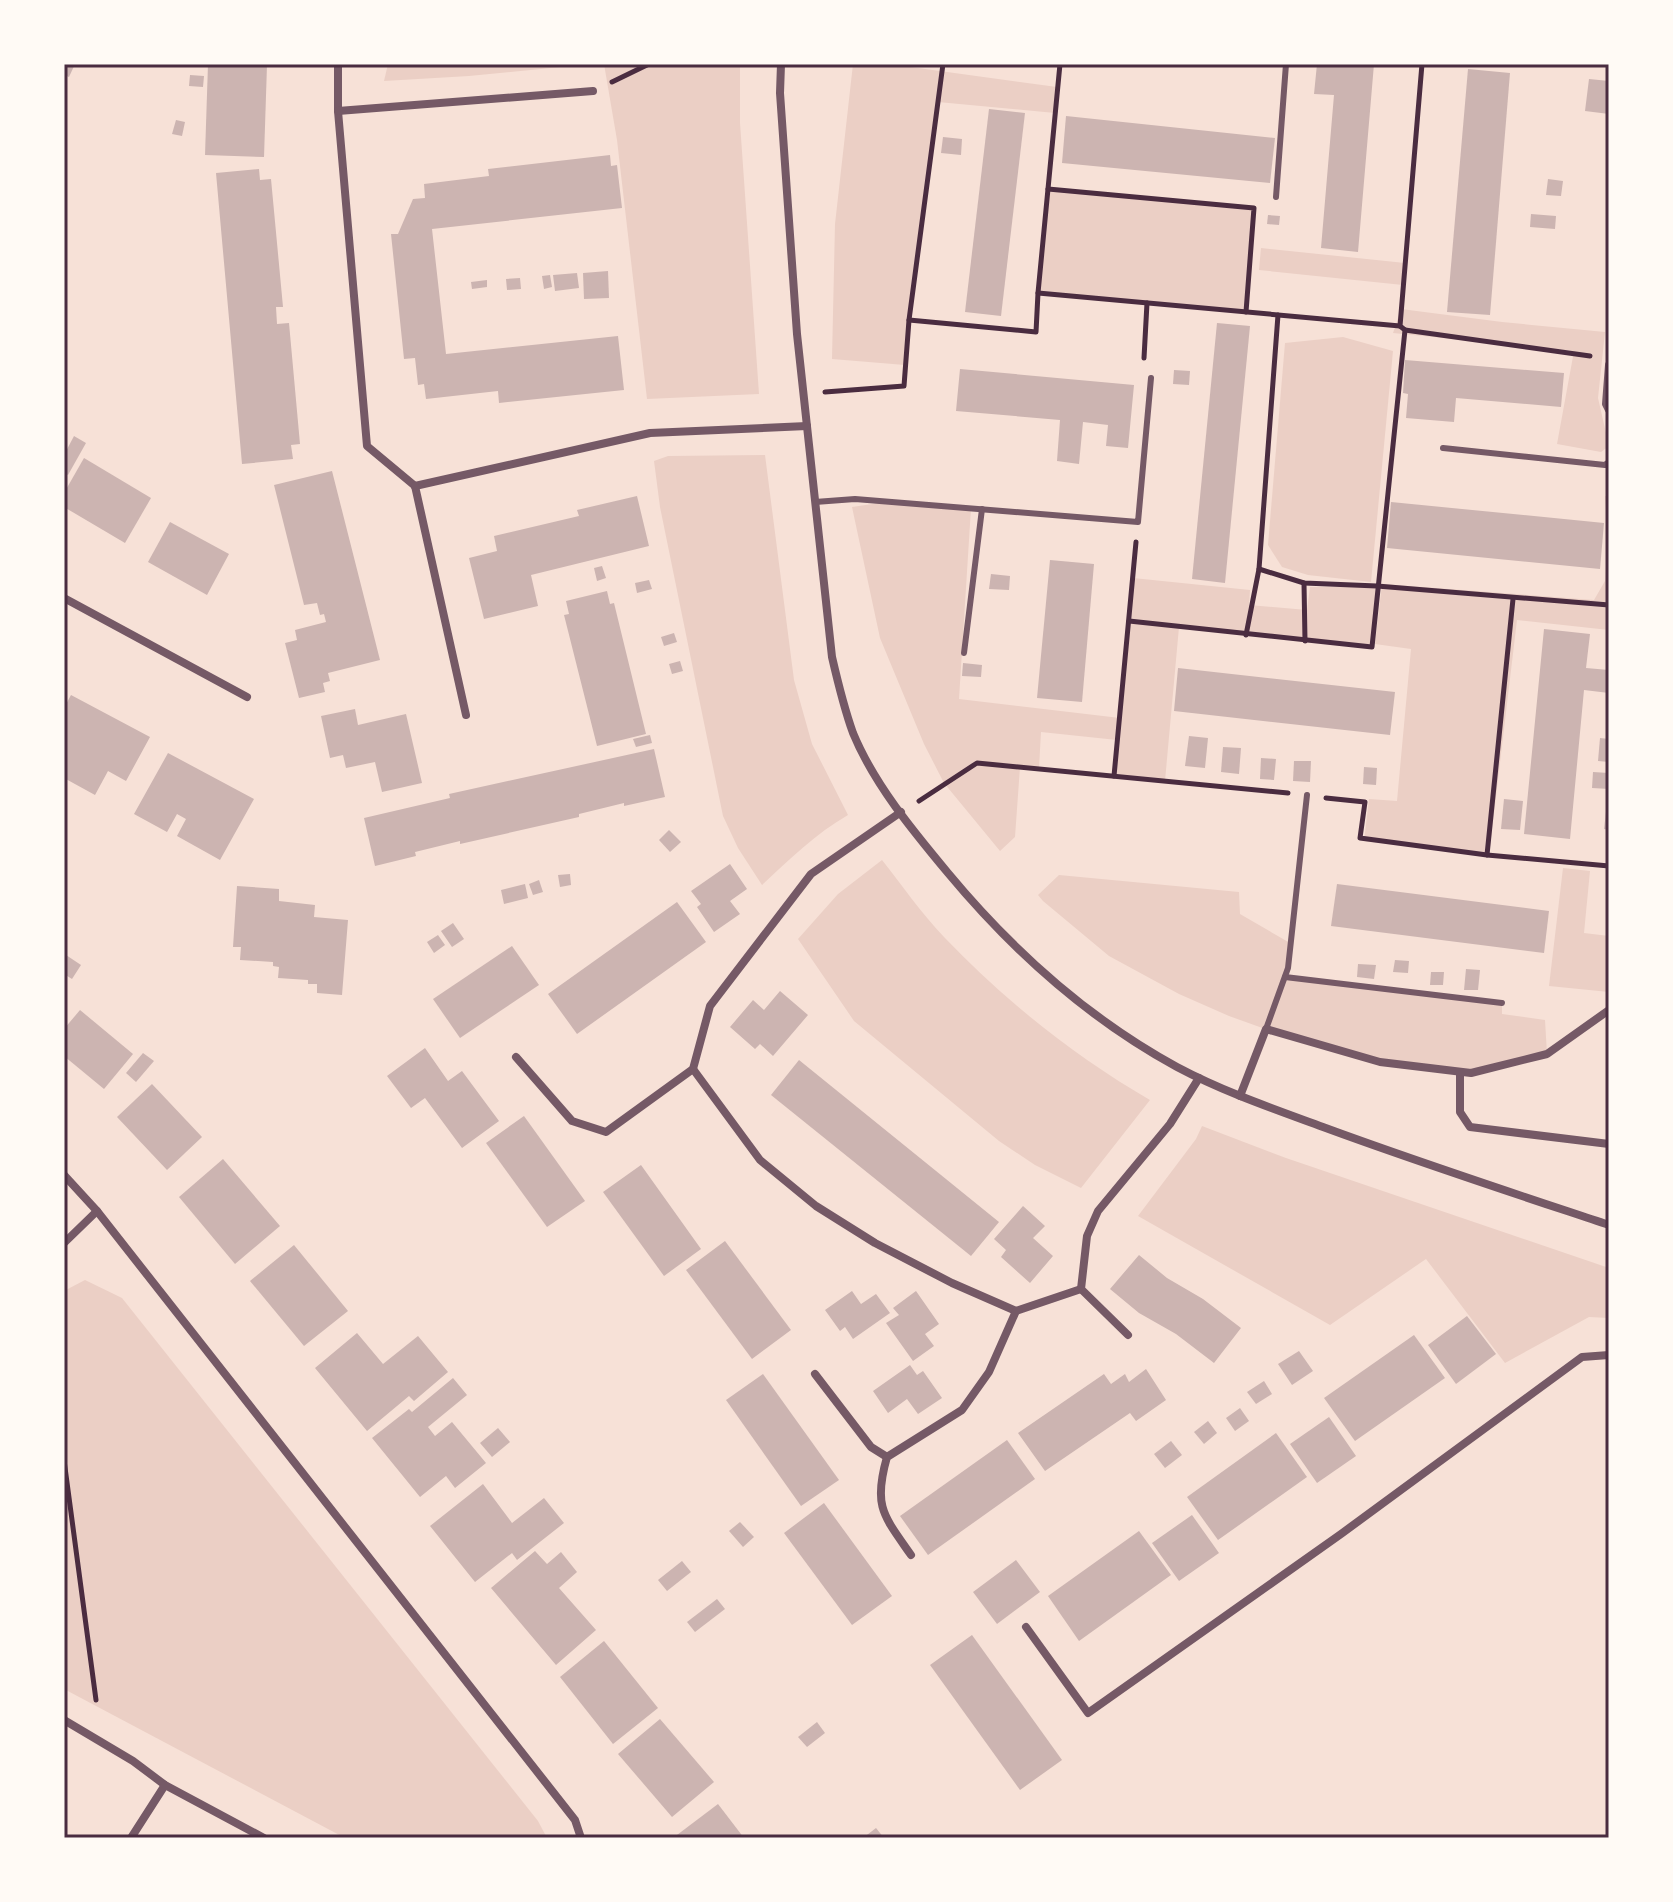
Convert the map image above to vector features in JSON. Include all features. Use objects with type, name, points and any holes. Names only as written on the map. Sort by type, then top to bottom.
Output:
[{"type":"street","points":[[338,64],[338,111],[367,446],[415,486],[466,715]]},
{"type":"street","points":[[781,64],[780,93],[796,319],[832,657],[854,735],[884,787],[920,839],[979,910],[1032,963],[1139,1044],[1199,1078],[1389,1151],[1609,1225]]},
{"type":"street","points":[[338,111],[593,91]]},
{"type":"street","points":[[1609,365],[1606,404],[1609,410]]},
{"type":"street","points":[[415,486],[650,433],[807,426]]},
{"type":"street","points":[[64,598],[247,697]]},
{"type":"street","points":[[516,1057],[572,1121],[606,1132],[693,1069],[710,1006],[811,874],[901,812]]},
{"type":"street","points":[[1240,1096],[1266,1029],[1380,1062],[1471,1073],[1547,1054],[1609,1010]]},
{"type":"street","points":[[693,1069],[760,1160],[816,1206],[875,1243],[952,1283],[1016,1311],[1081,1289]]},
{"type":"street","points":[[1460,1072],[1460,1112],[1470,1127],[1609,1144]]},
{"type":"street","points":[[1081,1289],[1087,1236],[1098,1211],[1170,1124],[1199,1078]]},
{"type":"street","points":[[64,1175],[97,1211],[575,1820],[581,1838]]},
{"type":"street","points":[[64,1243],[97,1211]]},
{"type":"street","points":[[1081,1289],[1128,1335]]},
{"type":"street","points":[[911,1555],[884,1516],[879,1486],[887,1457],[962,1410],[989,1372],[1016,1311]]},
{"type":"street","points":[[1026,1627],[1088,1713],[1341,1534],[1582,1357],[1609,1355]]},
{"type":"street","points":[[815,1374],[871,1447],[887,1457]]},
{"type":"street","points":[[64,1720],[133,1761],[165,1785],[264,1838]]},
{"type":"street","points":[[131,1838],[165,1785]]},
{"type":"lane","points":[[1276,197],[1286,64]]},
{"type":"lane","points":[[815,502],[855,499],[1138,522],[1151,378]]},
{"type":"lane","points":[[1443,448],[1605,465],[1609,462]]},
{"type":"lane","points":[[964,653],[982,509]]},
{"type":"lane","points":[[1266,1029],[1285,977],[1307,795]]},
{"type":"lane","points":[[1285,977],[1502,1003]]},
{"type":"path","points":[[593,91],[649,64]]},
{"type":"path","points":[[804,394],[904,386],[909,320],[943,64]]},
{"type":"path","points":[[909,320],[1036,332],[1060,64]]},
{"type":"path","points":[[1129,621],[1372,647],[1402,328],[1422,64]]},
{"type":"path","points":[[1048,189],[1254,208],[1246,312]]},
{"type":"path","points":[[1038,293],[1402,328],[1593,356]]},
{"type":"path","points":[[1147,303],[1144,375],[1151,378]]},
{"type":"path","points":[[1246,635],[1259,569],[1278,315]]},
{"type":"path","points":[[1114,776],[1138,522]]},
{"type":"path","points":[[1259,569],[1304,583],[1609,605]]},
{"type":"path","points":[[1304,583],[1305,641]]},
{"type":"path","points":[[1487,855],[1513,599]]},
{"type":"path","points":[[901,812],[977,763],[1365,802],[1360,838],[1487,855],[1609,866]]},
{"type":"path","points":[[64,1460],[96,1700]]},
{"type":"shaded area","points":[[388,64],[591,64],[384,81]]},
{"type":"shaded area","points":[[604,64],[740,64],[740,123],[759,394],[647,399],[617,140]]},
{"type":"shaded area","points":[[853,64],[889,64],[1057,87],[1055,113],[938,102],[905,365],[832,359],[835,224]]},
{"type":"shaded area","points":[[1048,189],[1253,209],[1246,312],[1038,293]]},
{"type":"shaded area","points":[[1261,248],[1405,263],[1403,285],[1259,270]]},
{"type":"shaded area","points":[[1401,309],[1605,332],[1598,398],[1609,446],[1601,452],[1557,444],[1574,351],[1393,333]]},
{"type":"shaded area","points":[[1343,337],[1393,351],[1371,582],[1308,575],[1282,567],[1268,545],[1285,343]]},
{"type":"shaded area","points":[[765,455],[794,680],[812,744],[848,815],[793,856],[762,885],[738,848],[723,816],[660,507],[654,461],[668,456]]},
{"type":"shaded area","points":[[1605,496],[1609,497],[1609,630],[1517,620],[1489,855],[1364,841],[1369,799],[1397,801],[1411,649],[1375,644],[1382,584],[1594,600],[1605,581],[1608,536]]},
{"type":"shaded area","points":[[893,501],[971,508],[959,699],[1120,718],[1133,578],[1250,590],[1249,605],[1307,610],[1310,587],[1377,587],[1371,646],[1179,627],[1165,781],[1114,776],[1117,740],[1041,732],[1039,768],[1020,767],[1015,837],[1000,851],[944,783],[924,744],[880,638],[852,507]]},
{"type":"shaded area","points":[[882,860],[936,928],[991,983],[1067,1046],[1150,1100],[1081,1188],[1035,1165],[999,1141],[854,1021],[798,939],[838,894]]},
{"type":"shaded area","points":[[1563,868],[1590,871],[1584,933],[1609,936],[1609,992],[1549,986]]},
{"type":"shaded area","points":[[1059,875],[1239,892],[1240,914],[1290,943],[1285,976],[1502,1003],[1502,1014],[1545,1020],[1547,1054],[1471,1073],[1380,1062],[1229,1016],[1179,994],[1109,956],[1038,895]]},
{"type":"shaded area","points":[[1202,1126],[1286,1158],[1609,1268],[1609,1318],[1589,1317],[1505,1363],[1426,1259],[1330,1325],[1138,1216],[1196,1139]]},
{"type":"shaded area","points":[[85,1280],[122,1298],[538,1821],[547,1838],[345,1838],[64,1689],[64,1291]]},
{"type":"building","points":[[64,64],[75,64],[69,77],[64,75]]},
{"type":"building","points":[[208,64],[267,65],[264,157],[205,155]]},
{"type":"building","points":[[1317,64],[1374,64],[1358,252],[1321,248],[1334,95],[1314,94]]},
{"type":"building","points":[[1468,69],[1510,73],[1490,315],[1447,312]]},
{"type":"building","points":[[190,75],[204,76],[203,87],[189,86]]},
{"type":"building","points":[[1589,79],[1609,81],[1609,114],[1585,111]]},
{"type":"building","points":[[989,109],[1025,113],[1001,316],[965,312]]},
{"type":"building","points":[[1066,116],[1275,138],[1270,183],[1062,163]]},
{"type":"building","points":[[176,120],[185,122],[182,136],[172,134]]},
{"type":"building","points":[[943,137],[962,139],[961,155],[941,153]]},
{"type":"building","points":[[610,155],[611,166],[617,165],[622,208],[432,229],[446,354],[618,336],[624,390],[499,403],[498,391],[426,399],[424,384],[418,385],[415,358],[404,359],[391,234],[398,234],[413,199],[425,198],[424,184],[489,176],[488,169]]},
{"type":"building","points":[[259,169],[260,180],[271,179],[283,307],[276,307],[277,324],[289,323],[300,444],[291,445],[293,459],[242,464],[216,173]]},
{"type":"building","points":[[1548,179],[1563,181],[1561,196],[1546,195]]},
{"type":"building","points":[[1531,214],[1556,216],[1555,229],[1530,227]]},
{"type":"building","points":[[1268,215],[1280,216],[1279,225],[1267,224]]},
{"type":"building","points":[[608,271],[609,298],[584,299],[583,273]]},
{"type":"building","points":[[577,273],[579,288],[555,291],[553,275]]},
{"type":"building","points":[[550,275],[552,287],[544,289],[542,276]]},
{"type":"building","points":[[520,278],[521,289],[507,290],[506,279]]},
{"type":"building","points":[[487,280],[487,287],[472,289],[471,282]]},
{"type":"building","points":[[1217,323],[1250,326],[1225,583],[1192,579]]},
{"type":"building","points":[[1405,360],[1564,373],[1561,407],[1456,398],[1454,422],[1406,418],[1408,394],[1403,393]]},
{"type":"building","points":[[960,369],[1134,385],[1128,448],[1106,446],[1108,425],[1083,422],[1079,464],[1057,461],[1060,420],[956,411]]},
{"type":"building","points":[[1174,370],[1190,371],[1189,385],[1173,384]]},
{"type":"building","points":[[74,436],[86,443],[68,475],[64,473],[64,455]]},
{"type":"building","points":[[84,458],[151,498],[125,543],[64,507],[64,493]]},
{"type":"building","points":[[332,471],[380,660],[328,673],[330,681],[323,683],[325,692],[299,698],[285,643],[297,640],[295,630],[326,622],[324,614],[320,615],[317,603],[304,605],[274,485]]},
{"type":"building","points":[[637,496],[649,546],[531,575],[538,606],[484,619],[469,558],[497,551],[494,536],[579,516],[577,510]]},
{"type":"building","points":[[1391,502],[1604,523],[1600,569],[1387,548]]},
{"type":"building","points":[[170,522],[229,554],[207,595],[148,562]]},
{"type":"building","points":[[1050,560],[1094,564],[1082,702],[1037,698]]},
{"type":"building","points":[[602,566],[606,578],[597,581],[594,568]]},
{"type":"building","points":[[991,574],[1010,576],[1009,590],[989,589]]},
{"type":"building","points":[[649,580],[652,589],[637,593],[635,583]]},
{"type":"building","points":[[607,591],[610,604],[614,603],[646,734],[597,746],[564,615],[569,614],[566,601]]},
{"type":"building","points":[[1544,629],[1590,634],[1586,668],[1609,670],[1609,693],[1584,690],[1570,839],[1524,834]]},
{"type":"building","points":[[674,633],[677,642],[664,646],[661,637]]},
{"type":"building","points":[[680,661],[683,671],[672,674],[669,664]]},
{"type":"building","points":[[963,663],[982,665],[981,677],[962,676]]},
{"type":"building","points":[[1178,668],[1395,692],[1390,735],[1174,711]]},
{"type":"building","points":[[71,695],[150,737],[126,781],[108,771],[95,795],[64,778],[64,708]]},
{"type":"building","points":[[355,709],[358,725],[406,714],[422,783],[382,792],[375,762],[346,768],[343,755],[330,758],[321,716]]},
{"type":"building","points":[[650,735],[652,743],[636,747],[633,739]]},
{"type":"building","points":[[1189,736],[1208,738],[1205,768],[1185,766]]},
{"type":"building","points":[[1600,738],[1609,739],[1609,762],[1598,761]]},
{"type":"building","points":[[1223,747],[1241,748],[1239,774],[1221,772]]},
{"type":"building","points":[[654,749],[665,797],[624,806],[624,803],[579,814],[579,817],[460,844],[460,841],[375,866],[364,818],[450,798],[449,794]]},
{"type":"building","points":[[168,753],[254,799],[220,860],[177,836],[186,819],[177,814],[167,832],[134,814]]},
{"type":"building","points":[[1261,758],[1276,759],[1274,780],[1260,779]]},
{"type":"building","points":[[1294,761],[1311,761],[1310,782],[1293,781]]},
{"type":"building","points":[[1364,767],[1377,768],[1376,785],[1363,784]]},
{"type":"building","points":[[1593,772],[1609,773],[1609,789],[1592,788]]},
{"type":"building","points":[[1504,799],[1523,801],[1520,830],[1501,829]]},
{"type":"building","points":[[1606,812],[1609,812],[1609,830],[1604,829]]},
{"type":"building","points":[[669,830],[681,842],[670,852],[659,840]]},
{"type":"building","points":[[730,864],[747,889],[730,901],[740,914],[714,932],[697,907],[701,904],[691,891]]},
{"type":"building","points":[[570,874],[571,885],[560,887],[558,875]]},
{"type":"building","points":[[539,880],[543,892],[533,895],[529,884]]},
{"type":"building","points":[[525,884],[528,898],[504,904],[501,890]]},
{"type":"building","points":[[1337,884],[1549,911],[1544,953],[1331,926]]},
{"type":"building","points":[[237,886],[279,889],[279,901],[315,905],[314,917],[348,920],[342,995],[317,993],[317,984],[308,984],[308,980],[278,978],[279,967],[273,966],[273,962],[240,960],[241,947],[233,947]]},
{"type":"building","points":[[677,902],[706,942],[577,1034],[548,994]]},
{"type":"building","points":[[453,923],[464,939],[452,947],[441,931]]},
{"type":"building","points":[[438,935],[445,945],[434,953],[427,942]]},
{"type":"building","points":[[512,946],[539,985],[460,1038],[433,999]]},
{"type":"building","points":[[66,955],[81,965],[72,979],[64,974]]},
{"type":"building","points":[[1395,960],[1409,961],[1408,973],[1393,972]]},
{"type":"building","points":[[1358,964],[1376,965],[1374,979],[1357,977]]},
{"type":"building","points":[[1466,969],[1480,970],[1478,990],[1464,990]]},
{"type":"building","points":[[1431,972],[1444,972],[1443,985],[1430,985]]},
{"type":"building","points":[[780,991],[808,1015],[773,1056],[760,1044],[755,1049],[730,1027],[753,1000],[764,1010]]},
{"type":"building","points":[[80,1010],[133,1054],[104,1089],[64,1056],[64,1029]]},
{"type":"building","points":[[425,1048],[448,1081],[462,1071],[499,1121],[462,1148],[425,1098],[411,1108],[387,1076]]},
{"type":"building","points":[[143,1053],[154,1061],[136,1082],[126,1073]]},
{"type":"building","points":[[799,1060],[999,1222],[971,1256],[771,1095]]},
{"type":"building","points":[[152,1084],[202,1137],[167,1170],[117,1117]]},
{"type":"building","points":[[524,1116],[585,1201],[547,1227],[486,1143]]},
{"type":"building","points":[[223,1159],[280,1226],[235,1264],[179,1197]]},
{"type":"building","points":[[641,1165],[701,1249],[664,1276],[603,1192]]},
{"type":"building","points":[[1023,1206],[1045,1226],[1033,1238],[1053,1256],[1030,1283],[1001,1257],[1006,1250],[994,1239]]},
{"type":"building","points":[[725,1241],[791,1330],[752,1359],[686,1270]]},
{"type":"building","points":[[294,1245],[348,1311],[304,1346],[250,1281]]},
{"type":"building","points":[[1139,1255],[1167,1278],[1203,1299],[1241,1328],[1214,1363],[1176,1334],[1139,1313],[1110,1289]]},
{"type":"building","points":[[852,1291],[861,1304],[876,1294],[890,1313],[853,1339],[845,1327],[840,1331],[825,1310]]},
{"type":"building","points":[[916,1291],[939,1324],[925,1334],[934,1346],[913,1361],[886,1323],[899,1315],[893,1308]]},
{"type":"building","points":[[1467,1316],[1496,1354],[1456,1384],[1428,1345]]},
{"type":"building","points":[[357,1333],[383,1364],[418,1336],[448,1372],[414,1401],[409,1396],[367,1431],[315,1368]]},
{"type":"building","points":[[1414,1335],[1445,1378],[1355,1441],[1324,1398]]},
{"type":"building","points":[[1299,1351],[1313,1371],[1292,1385],[1278,1364]]},
{"type":"building","points":[[910,1365],[917,1375],[923,1371],[942,1398],[918,1414],[907,1399],[888,1413],[873,1391]]},
{"type":"building","points":[[1146,1369],[1166,1400],[1136,1421],[1130,1413],[1045,1471],[1018,1433],[1104,1374],[1111,1384],[1125,1374],[1129,1382]]},
{"type":"building","points":[[763,1374],[839,1480],[801,1506],[726,1400]]},
{"type":"building","points":[[453,1378],[467,1395],[428,1427],[435,1436],[452,1422],[486,1463],[455,1488],[446,1476],[420,1497],[372,1438],[409,1409],[412,1412]]},
{"type":"building","points":[[1264,1381],[1272,1394],[1256,1404],[1247,1392]]},
{"type":"building","points":[[1240,1408],[1249,1421],[1235,1431],[1226,1418]]},
{"type":"building","points":[[1329,1417],[1356,1456],[1317,1483],[1290,1444]]},
{"type":"building","points":[[1208,1421],[1217,1433],[1204,1444],[1194,1432]]},
{"type":"building","points":[[498,1428],[510,1442],[492,1457],[480,1443]]},
{"type":"building","points":[[1276,1433],[1307,1477],[1218,1540],[1187,1497]]},
{"type":"building","points":[[1007,1440],[1035,1479],[928,1555],[900,1516]]},
{"type":"building","points":[[1171,1441],[1182,1455],[1165,1468],[1154,1454]]},
{"type":"building","points":[[483,1484],[512,1523],[544,1498],[564,1523],[517,1560],[512,1553],[475,1582],[430,1526]]},
{"type":"building","points":[[824,1503],[892,1596],[852,1625],[784,1533]]},
{"type":"building","points":[[1192,1515],[1219,1553],[1179,1581],[1152,1543]]},
{"type":"building","points":[[740,1522],[754,1537],[743,1547],[729,1531]]},
{"type":"building","points":[[1139,1531],[1171,1575],[1079,1641],[1048,1596]]},
{"type":"building","points":[[535,1551],[547,1564],[561,1552],[577,1572],[559,1588],[596,1630],[556,1665],[491,1588]]},
{"type":"building","points":[[1016,1560],[1040,1592],[997,1624],[973,1592]]},
{"type":"building","points":[[682,1561],[691,1572],[667,1591],[658,1580]]},
{"type":"building","points":[[717,1599],[725,1609],[695,1632],[687,1622]]},
{"type":"building","points":[[972,1635],[1062,1760],[1020,1790],[930,1665]]},
{"type":"building","points":[[604,1641],[658,1708],[613,1744],[560,1677]]},
{"type":"building","points":[[660,1719],[714,1782],[672,1817],[618,1754]]},
{"type":"building","points":[[817,1722],[825,1733],[807,1747],[798,1737]]},
{"type":"building","points":[[718,1804],[744,1838],[673,1838]]},
{"type":"building","points":[[876,1828],[884,1838],[863,1838]]}]
